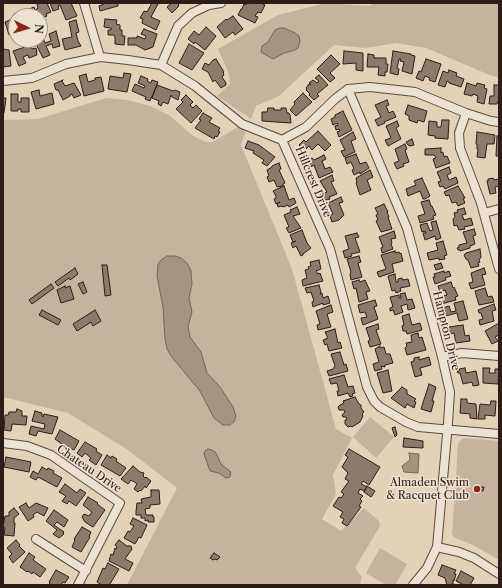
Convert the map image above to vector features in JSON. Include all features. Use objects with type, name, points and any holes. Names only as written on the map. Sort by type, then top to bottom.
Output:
[{"type":"street","points":[[84,3],[100,57]]},
{"type":"street","points":[[160,65],[178,26],[192,13],[209,5],[221,3]]},
{"type":"street","name":"Hillcrest Drive","points":[[3,80],[32,78],[66,64],[100,57],[160,65],[195,86],[242,124],[282,140],[330,249],[367,387],[371,396],[380,407],[406,422],[423,428],[499,434]]},
{"type":"street","points":[[282,140],[306,127],[335,99],[348,89],[370,87],[415,92],[466,113],[499,122]]},
{"type":"street","name":"Hampton Drive","points":[[348,89],[407,228],[450,392],[437,547],[427,568],[414,585]]},
{"type":"street","points":[[466,113],[459,133],[460,148],[484,213],[499,269]]},
{"type":"street","points":[[484,213],[499,209]]},
{"type":"street","points":[[442,357],[462,353],[499,356]]},
{"type":"street","name":"Chateau Drive","points":[[3,443],[27,446],[51,455],[120,504],[78,585]]},
{"type":"street","points":[[36,539],[86,571]]},
{"type":"street","points":[[437,547],[459,552],[474,558],[499,574]]},
{"type":"shaded area","points":[[326,3],[369,6],[375,3],[499,3],[499,77],[492,76],[426,48],[396,43],[366,48],[334,45],[279,96],[256,106],[251,119],[217,96],[230,84],[229,74],[218,49],[278,15]]},
{"type":"shaded area","points":[[284,28],[299,36],[300,41],[298,48],[273,59],[261,52],[262,46],[268,42],[275,30]]},
{"type":"shaded area","points":[[106,98],[128,100],[150,106],[169,115],[193,136],[206,142],[213,142],[238,127],[246,131],[241,145],[292,269],[336,429],[352,438],[333,475],[336,494],[322,519],[341,531],[364,508],[379,521],[380,526],[355,568],[362,577],[360,585],[127,585],[177,488],[128,450],[68,413],[3,397],[3,120],[38,119]]},
{"type":"shaded area","points":[[167,256],[181,258],[187,263],[191,271],[192,284],[189,298],[192,312],[188,326],[190,337],[201,352],[207,373],[220,387],[233,407],[236,416],[234,422],[230,425],[223,425],[214,418],[200,391],[167,349],[163,307],[157,276],[158,264]]},
{"type":"shaded area","points":[[370,417],[394,437],[376,458],[353,437]]},
{"type":"shaded area","name":"Almaden Swim & Racquet Club","points":[[464,438],[499,441],[499,560],[473,545],[455,538],[452,534],[458,444],[460,440]]},
{"type":"shaded area","points":[[208,449],[216,453],[221,464],[231,472],[230,477],[226,478],[219,473],[210,471],[204,454]]},
{"type":"shaded area","points":[[409,453],[419,454],[418,473],[404,472],[402,466],[410,460]]},
{"type":"shaded area","points":[[380,548],[407,564],[395,585],[386,585],[366,573]]},
{"type":"building","points":[[47,3],[51,12],[48,13],[48,8],[38,8],[37,4]]},
{"type":"building","points":[[50,3],[71,3],[77,16],[66,20],[60,5],[58,6],[59,9],[53,11]]},
{"type":"building","points":[[104,3],[118,3],[118,6],[100,11],[99,6]]},
{"type":"building","points":[[152,3],[158,4],[151,17],[160,21],[156,30],[142,23],[143,19],[140,18],[144,11],[147,12]]},
{"type":"building","points":[[172,3],[180,3],[172,13],[167,7]]},
{"type":"building","points":[[247,3],[261,3],[265,5],[261,13],[258,12],[255,16],[258,17],[255,23],[238,15],[244,4],[246,5]]},
{"type":"building","points":[[233,16],[243,29],[235,35],[233,32],[225,38],[217,27],[226,19],[227,20]]},
{"type":"building","points":[[105,19],[117,20],[116,24],[120,25],[122,36],[125,36],[124,45],[115,44],[114,35],[108,35],[108,30],[111,30],[111,28],[104,27]]},
{"type":"building","points":[[76,20],[79,32],[76,33],[81,46],[65,50],[62,39],[72,37],[69,22]]},
{"type":"building","points":[[8,21],[8,32],[5,22]]},
{"type":"building","points":[[206,27],[216,36],[205,50],[195,42],[194,44],[188,39],[194,31],[199,35]]},
{"type":"building","points":[[144,29],[157,34],[153,47],[145,50],[136,45],[128,45],[128,38],[137,38],[137,36],[145,39],[146,36],[141,34]]},
{"type":"building","points":[[56,31],[60,46],[53,48],[52,44],[48,45],[48,42],[51,41],[49,34]]},
{"type":"building","points":[[189,44],[204,53],[192,70],[179,63]]},
{"type":"building","points":[[22,48],[36,48],[37,55],[29,58],[28,55],[23,57],[26,63],[19,66],[13,51]]},
{"type":"building","points":[[38,48],[47,48],[50,55],[43,58]]},
{"type":"building","points":[[3,49],[9,50],[11,66],[3,67]]},
{"type":"building","points":[[344,51],[363,53],[363,71],[356,70],[356,63],[343,64]]},
{"type":"building","points":[[393,51],[415,56],[412,74],[402,71],[404,62],[400,61],[401,59],[399,59],[397,68],[399,69],[398,75],[390,73]]},
{"type":"building","points":[[368,54],[374,55],[374,58],[386,58],[386,64],[388,64],[385,76],[378,75],[379,67],[367,67]]},
{"type":"building","points":[[331,55],[340,64],[330,73],[335,78],[330,82],[317,69]]},
{"type":"building","points":[[216,59],[224,72],[222,77],[226,83],[226,85],[221,88],[215,80],[213,82],[208,72],[202,69],[205,63],[209,65]]},
{"type":"building","points":[[426,59],[441,64],[435,82],[429,80],[430,78],[425,76],[423,81],[416,78],[419,71],[421,72]]},
{"type":"building","points":[[449,70],[457,73],[456,76],[464,79],[461,87],[447,81],[445,87],[438,85],[443,71],[448,73]]},
{"type":"building","points":[[124,73],[131,74],[127,92],[108,89],[110,76],[123,78]]},
{"type":"building","points":[[86,74],[88,82],[95,80],[95,78],[101,77],[104,91],[84,96],[79,76]]},
{"type":"building","points":[[319,75],[328,85],[317,94],[319,96],[314,100],[309,95],[310,94],[306,88],[309,84],[311,85],[309,83],[313,80],[317,83],[319,81],[315,78]]},
{"type":"building","points":[[141,76],[148,79],[147,81],[151,83],[152,80],[158,82],[150,101],[145,99],[146,97],[132,91],[135,84],[144,88],[145,86],[138,83]]},
{"type":"building","points":[[63,80],[62,81],[65,86],[74,83],[81,95],[74,98],[72,94],[63,100],[54,84]]},
{"type":"building","points":[[467,83],[476,86],[477,83],[485,85],[484,88],[487,89],[484,104],[477,102],[478,96],[473,94],[472,96],[464,94]]},
{"type":"building","points":[[157,85],[180,92],[178,100],[171,95],[168,104],[163,102],[161,106],[158,104],[159,101],[152,98]]},
{"type":"building","points":[[494,85],[499,85],[499,101],[497,104],[489,104],[490,96],[494,96]]},
{"type":"building","points":[[39,90],[40,96],[52,93],[54,104],[36,109],[31,92]]},
{"type":"building","points":[[303,93],[312,102],[296,116],[290,110],[295,104],[294,102]]},
{"type":"building","points":[[11,94],[18,94],[18,102],[21,102],[21,98],[29,98],[29,112],[21,112],[21,109],[18,109],[18,111],[11,111]]},
{"type":"building","points":[[186,95],[193,102],[190,105],[193,108],[196,105],[202,111],[191,123],[176,109],[183,102],[181,100]]},
{"type":"building","points":[[3,98],[6,98],[4,113],[3,113]]},
{"type":"building","points":[[387,100],[389,105],[386,106],[389,113],[393,111],[396,117],[378,126],[375,120],[381,117],[375,105]]},
{"type":"building","points":[[408,105],[427,111],[424,122],[418,120],[417,123],[409,120],[409,116],[405,114]]},
{"type":"building","points":[[268,108],[281,110],[281,108],[286,108],[287,113],[290,115],[291,123],[262,121],[262,112],[267,112]]},
{"type":"building","points":[[343,111],[352,130],[339,137],[337,132],[340,131],[339,129],[336,130],[335,126],[338,125],[337,123],[333,125],[331,119]]},
{"type":"building","points":[[203,113],[212,118],[209,122],[220,128],[218,131],[220,132],[214,139],[195,128],[201,120],[199,119]]},
{"type":"building","points":[[442,120],[449,120],[448,139],[435,138],[435,136],[428,135],[429,121],[437,122],[437,127],[441,127]]},
{"type":"building","points":[[397,121],[399,126],[396,128],[401,139],[388,146],[385,140],[391,138],[386,126]]},
{"type":"building","points":[[318,131],[331,145],[325,151],[318,144],[312,150],[309,146],[305,150],[299,145],[304,140],[306,142]]},
{"type":"building","points":[[353,132],[356,139],[351,141],[355,152],[344,157],[341,151],[345,150],[340,140]]},
{"type":"building","points":[[477,132],[495,135],[494,144],[487,144],[485,158],[477,157]]},
{"type":"building","points":[[497,136],[499,136],[499,156],[496,156]]},
{"type":"building","points":[[412,139],[414,145],[410,146],[406,142]]},
{"type":"building","points":[[248,141],[259,145],[275,157],[267,166],[262,163],[264,160],[253,153],[254,151],[245,148]]},
{"type":"building","points":[[405,144],[407,149],[405,150],[409,162],[403,164],[404,166],[397,169],[394,163],[399,161],[395,149]]},
{"type":"building","points":[[441,148],[441,153],[443,152],[444,157],[447,156],[450,163],[436,168],[433,159],[436,158],[434,155],[425,155],[425,149]]},
{"type":"building","points":[[356,154],[360,164],[366,162],[369,168],[360,174],[360,172],[354,175],[352,170],[354,169],[351,162],[347,164],[345,158]]},
{"type":"building","points":[[324,155],[326,159],[322,161],[325,169],[330,167],[333,172],[319,178],[314,165],[309,168],[306,161],[312,158],[314,160]]},
{"type":"building","points":[[279,163],[281,169],[279,170],[285,183],[283,186],[277,187],[274,180],[269,182],[267,170]]},
{"type":"building","points":[[449,167],[451,173],[447,175],[449,180],[456,177],[458,183],[445,189],[443,186],[440,187],[438,182],[441,181],[437,172]]},
{"type":"building","points":[[370,170],[373,177],[367,180],[371,190],[360,195],[356,178]]},
{"type":"building","points":[[332,175],[334,181],[331,182],[337,194],[329,197],[330,199],[322,201],[320,195],[327,192],[320,181]]},
{"type":"building","points":[[422,178],[430,196],[423,199],[420,191],[408,196],[406,189],[416,185],[414,181]]},
{"type":"building","points":[[488,179],[499,179],[499,186],[495,187],[496,193],[490,194],[487,181]]},
{"type":"building","points":[[284,186],[289,200],[294,198],[296,203],[289,207],[288,205],[278,207],[277,204],[280,202],[276,204],[274,199],[276,196],[273,191]]},
{"type":"building","points":[[458,186],[465,198],[463,198],[465,203],[458,206],[456,202],[452,203],[449,195],[446,196],[444,192]]},
{"type":"building","points":[[341,197],[343,202],[339,203],[344,215],[339,220],[332,222],[330,216],[333,214],[328,203]]},
{"type":"building","points":[[429,200],[436,215],[433,216],[434,219],[420,223],[418,216],[425,214],[421,202]]},
{"type":"building","points":[[384,204],[388,212],[392,229],[381,232],[376,221],[378,220],[376,215],[378,214],[375,208]]},
{"type":"building","points":[[297,207],[300,214],[293,216],[301,228],[289,233],[286,228],[289,227],[284,215]]},
{"type":"building","points":[[464,208],[466,214],[462,215],[464,220],[471,218],[473,225],[459,230],[457,225],[454,226],[454,213],[458,212],[457,210]]},
{"type":"building","points":[[436,221],[441,238],[436,240],[435,236],[425,240],[423,233],[426,233],[425,231],[422,232],[420,225],[427,223],[430,231],[433,230],[431,222]]},
{"type":"building","points":[[474,229],[476,235],[473,236],[475,244],[470,246],[470,248],[460,251],[458,250],[457,248],[459,245],[467,243],[463,232]]},
{"type":"building","points":[[302,230],[307,243],[311,248],[301,256],[296,246],[293,248],[291,243],[296,241],[293,242],[290,235]]},
{"type":"building","points":[[394,231],[396,238],[391,239],[393,249],[382,253],[381,248],[383,247],[379,237]]},
{"type":"building","points":[[357,233],[359,237],[355,238],[360,252],[351,254],[352,256],[345,258],[343,251],[349,249],[345,236]]},
{"type":"building","points":[[443,241],[447,255],[444,256],[445,259],[439,260],[439,258],[429,260],[427,253],[438,250],[436,243]]},
{"type":"building","points":[[480,249],[481,257],[479,260],[480,262],[478,263],[479,266],[471,268],[464,255]]},
{"type":"building","points":[[395,251],[395,253],[401,253],[403,261],[392,264],[394,272],[379,277],[377,272],[386,269],[381,255]]},
{"type":"building","points":[[359,256],[361,262],[358,263],[362,277],[351,280],[351,272],[347,259]]},
{"type":"building","points":[[319,260],[321,269],[316,271],[318,274],[320,273],[323,281],[303,286],[302,280],[307,278],[305,270],[309,269],[308,267],[311,266],[310,262]]},
{"type":"building","points":[[441,263],[443,268],[436,270],[434,265]]},
{"type":"building","points":[[102,265],[107,265],[111,295],[105,296]]},
{"type":"building","points":[[75,268],[78,274],[70,280],[69,278],[58,286],[55,282]]},
{"type":"building","points":[[484,268],[486,274],[482,275],[485,285],[471,289],[469,283],[473,282],[471,273]]},
{"type":"building","points":[[444,271],[444,273],[449,271],[451,276],[445,278],[446,280],[435,284],[433,277],[435,277],[434,274]]},
{"type":"building","points":[[395,274],[396,282],[398,282],[398,279],[402,278],[403,280],[408,279],[410,286],[400,288],[401,291],[396,293],[395,290],[392,291],[388,276]]},
{"type":"building","points":[[359,280],[360,282],[365,280],[370,291],[366,292],[368,299],[359,302],[356,288],[354,289],[352,282]]},
{"type":"building","points":[[83,282],[87,292],[83,294],[78,284]]},
{"type":"building","points":[[451,282],[458,296],[455,297],[456,300],[441,304],[439,297],[447,295],[445,290],[440,292],[438,286]]},
{"type":"building","points":[[51,284],[54,288],[32,304],[29,300]]},
{"type":"building","points":[[319,285],[321,292],[320,294],[322,293],[323,298],[328,296],[330,303],[323,305],[323,303],[313,307],[312,302],[314,301],[311,292],[307,293],[305,288]]},
{"type":"building","points":[[65,286],[65,288],[70,286],[74,299],[61,303],[57,290]]},
{"type":"building","points":[[485,288],[488,297],[492,296],[494,302],[479,305],[475,291]]},
{"type":"building","points":[[405,293],[407,300],[412,299],[415,308],[408,310],[407,304],[401,306],[403,312],[395,315],[393,310],[390,311],[390,308],[393,307],[390,297],[399,295],[399,298],[401,298],[400,294]]},
{"type":"building","points":[[375,300],[377,306],[374,307],[378,319],[363,325],[361,318],[367,317],[365,312],[360,313],[358,305]]},
{"type":"building","points":[[463,301],[468,319],[459,321],[457,313],[445,316],[443,308],[449,306],[451,312],[456,311],[454,303]]},
{"type":"building","points":[[494,304],[496,310],[492,311],[494,321],[480,325],[479,320],[483,319],[478,310]]},
{"type":"building","points":[[331,305],[333,312],[327,314],[331,327],[318,330],[317,325],[320,324],[316,311]]},
{"type":"building","points":[[42,310],[61,320],[58,325],[39,315]]},
{"type":"building","points":[[95,310],[101,321],[93,326],[91,322],[77,331],[73,324]]},
{"type":"building","points":[[409,314],[412,325],[420,323],[422,330],[407,334],[406,331],[403,331],[402,326],[404,325],[402,316]]},
{"type":"building","points":[[499,323],[499,335],[495,337],[498,341],[492,344],[485,331]]},
{"type":"building","points":[[378,324],[379,329],[376,330],[381,344],[370,347],[368,341],[370,340],[366,328]]},
{"type":"building","points":[[463,325],[465,336],[469,335],[470,341],[456,343],[454,333],[450,334],[449,327]]},
{"type":"building","points":[[335,329],[338,343],[340,342],[342,348],[329,351],[327,344],[325,345],[323,340],[328,338],[325,332]]},
{"type":"building","points":[[418,333],[419,338],[422,337],[426,350],[407,355],[405,348],[407,346],[406,343],[412,342],[411,335]]},
{"type":"building","points":[[380,346],[380,348],[384,347],[386,354],[390,354],[393,363],[385,365],[385,367],[381,366],[382,369],[375,371],[373,364],[379,362],[375,349]]},
{"type":"building","points":[[340,352],[344,365],[346,364],[348,371],[329,376],[327,371],[333,369],[335,366],[331,354]]},
{"type":"building","points":[[419,357],[419,360],[429,357],[431,365],[420,368],[422,375],[415,377],[411,362],[414,361],[414,358]]},
{"type":"building","points":[[465,368],[466,373],[476,371],[479,385],[473,386],[472,382],[463,384],[460,373],[457,371]]},
{"type":"building","points":[[483,368],[490,368],[489,373],[495,373],[495,369],[499,369],[498,384],[483,383]]},
{"type":"building","points":[[388,370],[392,391],[383,393],[377,373]]},
{"type":"building","points":[[344,375],[348,387],[353,386],[355,393],[352,394],[353,396],[350,397],[348,393],[338,396],[337,391],[339,391],[337,383],[331,384],[329,379]]},
{"type":"building","points":[[429,384],[436,387],[431,412],[421,409]]},
{"type":"building","points":[[402,387],[407,390],[407,394],[416,399],[414,401],[416,402],[414,408],[407,404],[405,408],[391,398]]},
{"type":"building","points":[[355,397],[364,412],[360,422],[352,427],[348,427],[345,424],[345,420],[347,419],[346,417],[343,417],[342,415],[345,412],[344,410],[339,410],[338,407],[344,403],[343,401]]},
{"type":"building","points":[[461,399],[467,399],[467,403],[476,404],[477,419],[470,418],[470,414],[460,413]]},
{"type":"building","points":[[491,401],[496,401],[495,416],[485,415],[485,419],[478,419],[480,404],[490,405]]},
{"type":"building","points":[[17,409],[22,411],[22,416],[27,416],[26,425],[12,424],[11,431],[4,430],[5,415],[8,415],[9,412],[16,412]]},
{"type":"building","points":[[35,411],[42,413],[43,417],[44,414],[58,417],[52,434],[38,431],[36,436],[29,434],[31,426],[44,429],[45,424],[32,421]]},
{"type":"building","points":[[395,427],[397,435],[395,437],[392,428]]},
{"type":"building","points":[[60,430],[79,441],[74,450],[68,447],[67,448],[55,439]]},
{"type":"building","points":[[404,438],[423,441],[423,448],[403,447]]},
{"type":"building","points":[[85,442],[97,449],[96,451],[102,455],[96,465],[89,460],[91,458],[85,453],[82,457],[77,453]]},
{"type":"building","points":[[349,449],[380,467],[369,485],[363,481],[361,484],[367,487],[364,491],[360,489],[358,493],[363,496],[360,499],[362,501],[359,506],[361,507],[347,526],[342,523],[344,519],[340,517],[343,512],[333,506],[339,497],[341,498],[344,494],[341,492],[349,481],[345,479],[348,473],[342,467],[348,457],[345,455]]},
{"type":"building","points":[[107,455],[111,458],[112,456],[117,459],[116,461],[126,468],[120,476],[101,465]]},
{"type":"building","points":[[6,457],[31,462],[29,472],[4,467]]},
{"type":"building","points":[[133,466],[140,472],[144,473],[143,476],[151,481],[146,488],[145,486],[138,492],[134,489],[137,484],[136,483],[131,480],[128,484],[121,479]]},
{"type":"building","points":[[42,467],[47,470],[48,468],[54,471],[53,473],[62,478],[57,487],[38,477],[36,480],[30,477],[33,471],[38,474]]},
{"type":"building","points":[[65,484],[77,493],[80,489],[86,493],[76,506],[69,501],[67,504],[62,501],[66,496],[59,492]]},
{"type":"building","points":[[367,486],[375,491],[371,497],[364,492]]},
{"type":"building","points":[[476,487],[484,487],[483,491],[476,490]]},
{"type":"building","points":[[151,490],[159,490],[160,504],[150,505],[150,508],[145,509],[146,515],[153,515],[154,517],[154,522],[148,522],[148,520],[145,521],[145,518],[141,518],[141,515],[136,515],[136,511],[137,503],[142,503],[141,499],[151,497]]},
{"type":"building","points":[[88,497],[98,503],[97,504],[105,510],[93,527],[85,522],[82,517],[84,514],[89,516],[92,512],[83,505]]},
{"type":"building","points":[[26,503],[29,508],[36,503],[48,508],[44,516],[37,512],[33,515],[34,517],[28,521],[19,507]]},
{"type":"building","points":[[14,508],[19,514],[14,518],[14,536],[4,535],[5,528],[3,527],[5,516],[9,516],[9,512]]},
{"type":"building","points":[[54,510],[68,520],[64,527],[57,522],[54,525],[64,532],[64,534],[59,538],[53,534],[57,530],[46,521]]},
{"type":"building","points":[[133,518],[147,525],[141,538],[139,537],[135,544],[124,538],[128,531],[130,532],[134,526],[130,524]]},
{"type":"building","points":[[82,527],[91,532],[90,537],[81,552],[72,547],[75,540],[74,539]]},
{"type":"building","points":[[16,540],[25,552],[13,563],[9,557],[12,554],[7,548]]},
{"type":"building","points":[[119,540],[127,546],[131,546],[132,549],[125,559],[133,563],[129,571],[109,561],[111,554],[113,555],[115,548],[116,549],[117,547],[115,545]]},
{"type":"building","points":[[29,553],[35,557],[33,560],[46,569],[40,577],[33,572],[32,574],[28,571],[27,572],[20,567]]},
{"type":"building","points":[[214,553],[220,557],[217,560],[210,558]]},
{"type":"building","points":[[108,563],[119,569],[110,584],[112,585],[102,585],[97,582],[103,568],[105,569]]},
{"type":"building","points":[[442,565],[456,570],[453,584],[447,585],[445,578],[438,575]]},
{"type":"building","points":[[56,570],[69,577],[65,583],[63,582],[61,585],[49,585],[49,582]]},
{"type":"building","points":[[461,571],[474,578],[470,585],[464,585],[456,581]]},
{"type":"place","name":"Almaden Swim & Racquet Club","points":[[477,489]]}]
